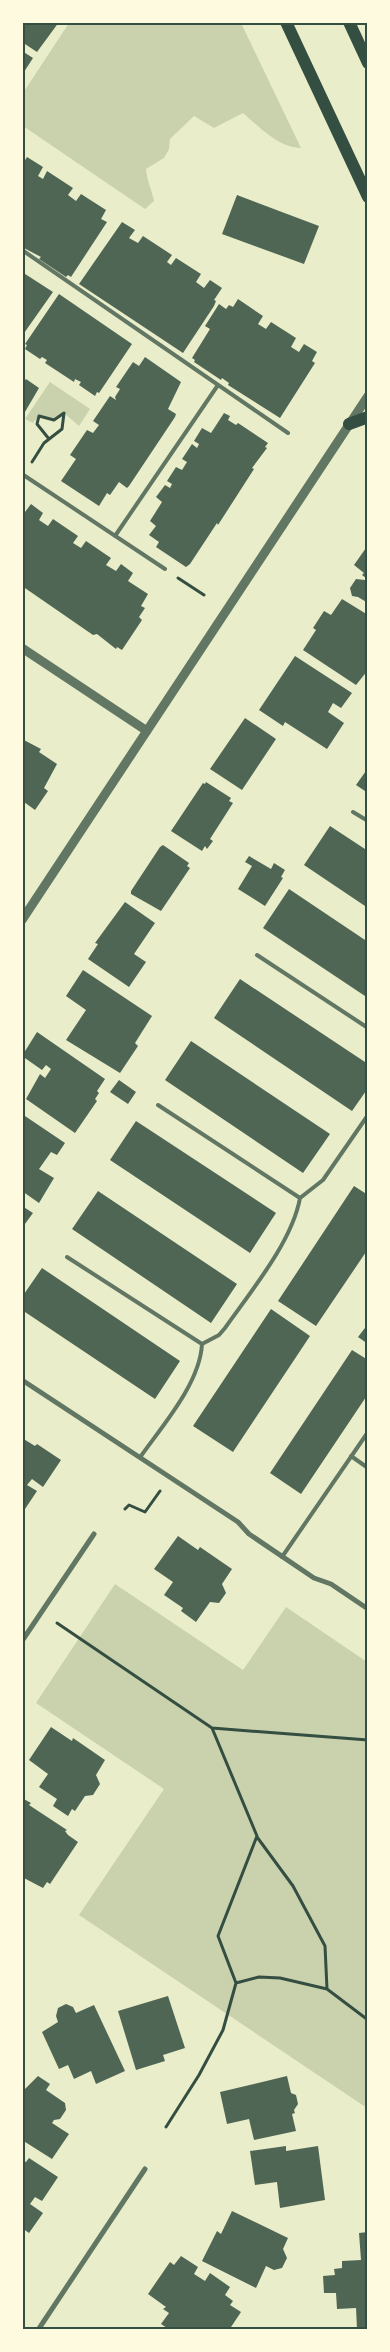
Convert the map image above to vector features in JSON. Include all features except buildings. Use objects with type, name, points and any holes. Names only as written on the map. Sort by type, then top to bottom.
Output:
[{"type":"main road","points":[[286,22],[368,197]]},
{"type":"main road","points":[[349,22],[368,63]]},
{"type":"main road","points":[[349,424],[368,417]]},
{"type":"street","points":[[22,920],[368,396]]},
{"type":"street","points":[[22,648],[147,732]]},
{"type":"street","points":[[22,1380],[238,1522],[249,1534],[282,1557],[314,1578],[331,1584],[368,1609]]},
{"type":"street","points":[[22,1642],[94,1534]]},
{"type":"street","points":[[38,2330],[145,2169]]},
{"type":"lane","points":[[22,250],[288,433]]},
{"type":"lane","points":[[115,536],[218,385]]},
{"type":"lane","points":[[23,474],[165,569]]},
{"type":"lane","points":[[353,812],[368,821]]},
{"type":"lane","points":[[257,955],[368,1028]]},
{"type":"lane","points":[[158,1105],[300,1198]]},
{"type":"lane","points":[[202,1344],[219,1335],[225,1328],[281,1246],[291,1228],[300,1198],[323,1180],[368,1115]]},
{"type":"lane","points":[[67,1257],[202,1344]]},
{"type":"lane","points":[[140,1456],[192,1379],[199,1361],[202,1344]]},
{"type":"lane","points":[[282,1557],[368,1432]]},
{"type":"lane","points":[[351,1456],[368,1468]]},
{"type":"path","points":[[23,474],[49,439],[62,429],[64,413],[54,420],[39,416],[36,420],[49,439]]},
{"type":"path","points":[[165,569],[204,595]]},
{"type":"path","points":[[125,1509],[129,1505],[145,1512],[162,1489]]},
{"type":"path","points":[[56,1623],[212,1728],[368,1740]]},
{"type":"path","points":[[212,1728],[257,1836],[293,1886],[325,1946],[326,1989]]},
{"type":"path","points":[[166,2127],[199,2075],[223,2030],[236,1982],[218,1936],[257,1836]]},
{"type":"path","points":[[236,1982],[259,1977],[280,1978],[326,1989],[368,2020]]},
{"type":"green space","points":[[69,23],[241,23],[301,148],[277,141],[243,113],[214,128],[194,116],[170,139],[169,149],[164,158],[146,169],[154,201],[145,209],[23,126],[23,93]]},
{"type":"green space","points":[[50,382],[90,409],[79,426],[64,413],[54,420],[39,416],[33,423],[25,419]]},
{"type":"green space","points":[[115,1584],[243,1670],[286,1607],[367,1662],[367,2108],[79,1915],[164,1789],[36,1703]]}]
